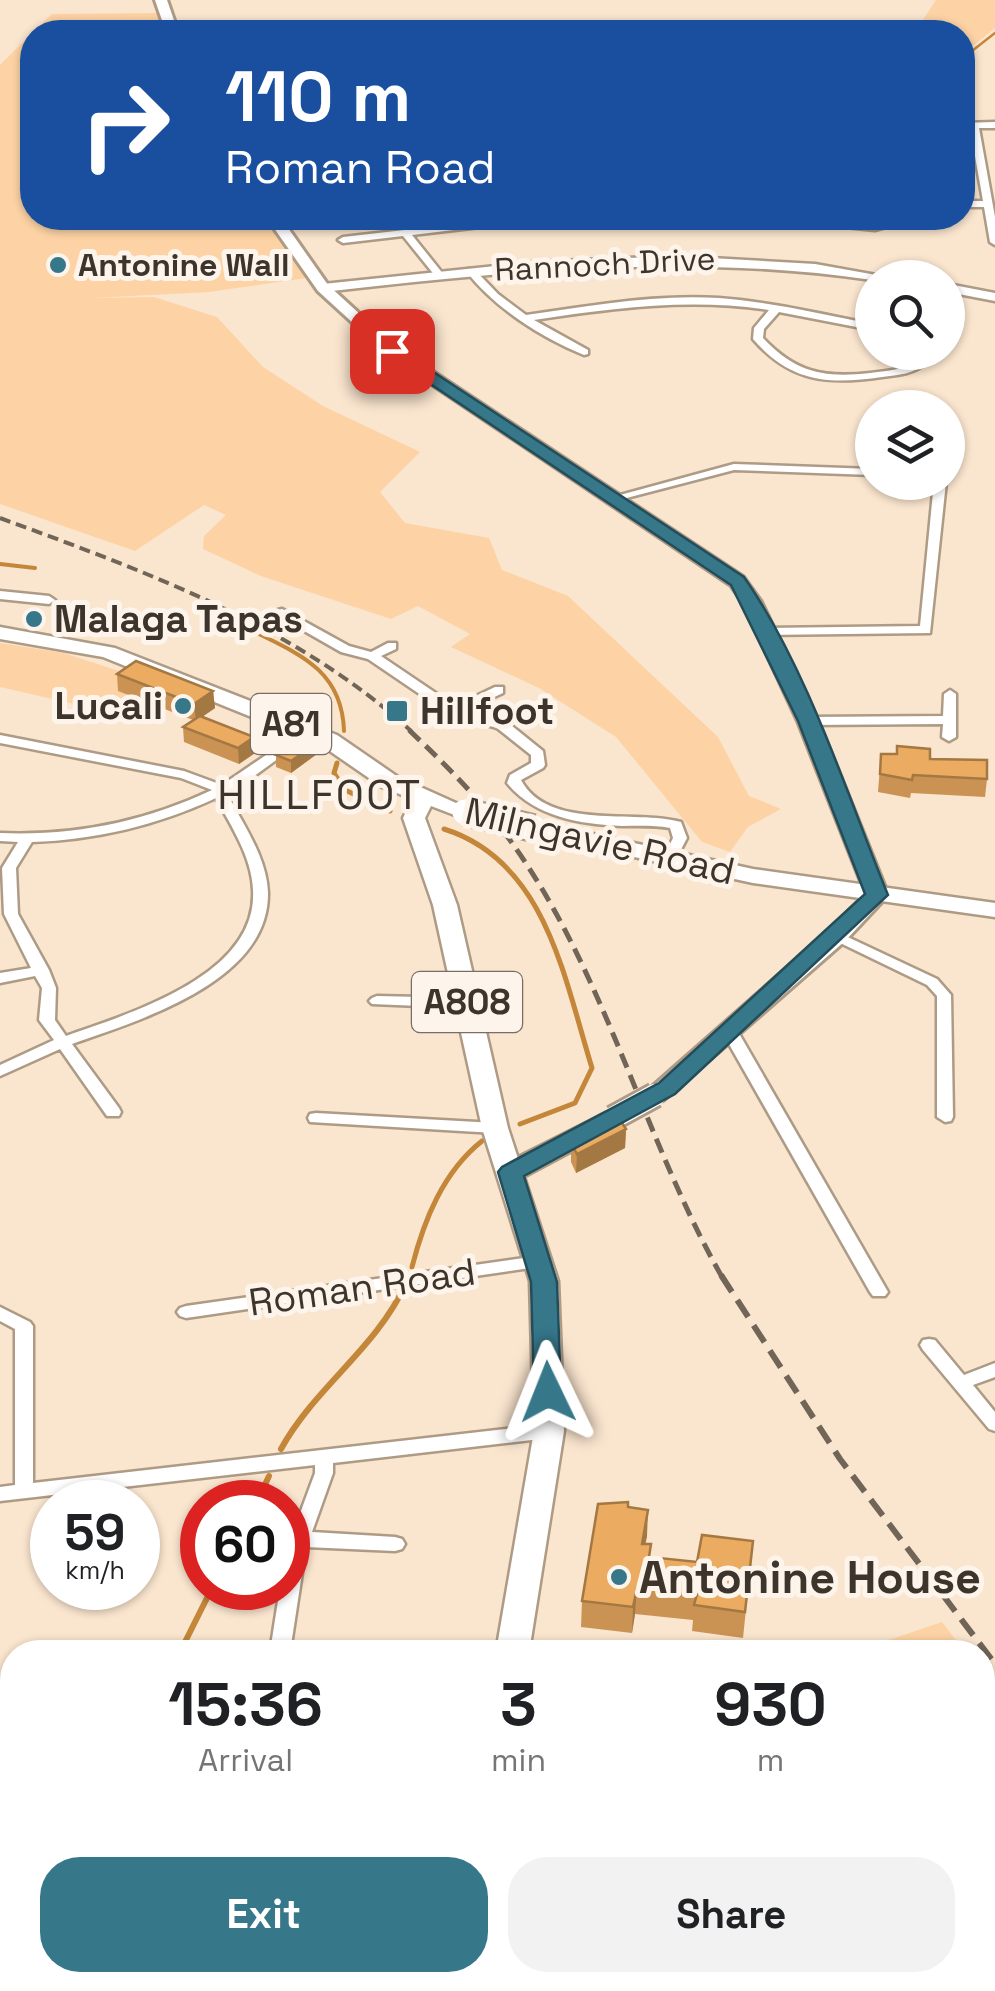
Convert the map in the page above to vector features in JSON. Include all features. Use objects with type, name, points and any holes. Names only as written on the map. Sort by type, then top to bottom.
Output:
[{"type":"main road","points":[[282,230],[323,288],[392,351],[737,581],[808,721],[877,895],[837,936],[655,1095],[511,1172]]},
{"type":"main road","name":"Milngavie Road","points":[[0,633],[108,652],[342,746],[390,782],[458,810],[670,858],[877,895],[995,910]]},
{"type":"main road","name":"A808","points":[[424,798],[414,818],[445,904],[496,1128],[544,1282],[548,1431],[515,1640]]},
{"type":"main road","points":[[421,833],[430,820],[458,810]]},
{"type":"street","points":[[975,147],[995,242]]},
{"type":"street","points":[[975,162],[980,162]]},
{"type":"street","points":[[975,204],[987,204]]},
{"type":"street","points":[[342,240],[431,230]]},
{"type":"street","points":[[406,233],[439,275]]},
{"type":"street","name":"Rannoch Drive","points":[[323,288],[471,271],[677,256],[802,264],[855,273]]},
{"type":"street","points":[[471,271],[486,291],[584,352]]},
{"type":"street","points":[[965,291],[995,297]]},
{"type":"street","points":[[524,318],[662,301],[721,302],[855,324]]},
{"type":"street","points":[[776,310],[759,328],[758,339],[788,368],[807,377],[844,380],[907,370]]},
{"type":"street","points":[[616,498],[734,467],[855,471]]},
{"type":"street","points":[[766,632],[926,630],[938,500]]},
{"type":"street","points":[[2,598],[49,600]]},
{"type":"street","points":[[282,613],[345,649],[372,656],[454,711],[502,726],[538,754],[538,765],[515,778],[514,783],[541,805],[607,820],[665,821],[676,825],[680,838],[670,858]]},
{"type":"street","points":[[372,656],[392,646]]},
{"type":"street","points":[[454,711],[499,690]]},
{"type":"street","points":[[948,738],[950,694]]},
{"type":"street","points":[[808,721],[950,720]]},
{"type":"street","points":[[0,837],[27,839],[122,825],[220,792],[307,731]]},
{"type":"street","points":[[0,740],[184,775],[220,792],[257,875],[260,907],[248,936],[228,962],[196,987],[131,1019],[60,1043],[0,1071]]},
{"type":"street","points":[[27,839],[9,868],[6,882],[11,914],[49,988],[47,1020],[112,1112]]},
{"type":"street","points":[[837,936],[932,982],[944,995],[945,1117]]},
{"type":"street","points":[[0,978],[42,970]]},
{"type":"street","points":[[377,1001],[468,1003]]},
{"type":"street","points":[[729,1030],[879,1292]]},
{"type":"street","points":[[316,1118],[496,1128]]},
{"type":"street","name":"Roman Road","points":[[186,1312],[538,1262]]},
{"type":"street","points":[[0,1313],[24,1326],[24,1492]]},
{"type":"street","points":[[930,1344],[995,1424]]},
{"type":"street","points":[[961,1383],[995,1370]]},
{"type":"street","points":[[0,1494],[548,1431]]},
{"type":"street","points":[[310,1509],[324,1473],[324,1456]]},
{"type":"street","points":[[310,1540],[395,1544]]},
{"type":"street","points":[[282,1640],[287,1610]]},
{"type":"shaded area","points":[[936,0],[995,0],[995,28],[975,44],[975,20],[923,20]]},
{"type":"shaded area","points":[[158,13],[161,20],[46,20],[52,14]]},
{"type":"shaded area","points":[[20,45],[20,230],[274,230],[306,278],[209,292],[92,298],[154,297],[217,317],[263,367],[323,406],[420,452],[380,492],[405,523],[489,538],[502,570],[568,596],[718,737],[749,796],[781,809],[748,827],[730,852],[702,842],[616,737],[539,688],[451,647],[470,634],[418,606],[391,619],[261,576],[203,549],[204,536],[226,515],[204,505],[135,551],[0,504],[0,65]]},
{"type":"shaded area","points":[[0,643],[64,653],[128,674],[127,696],[159,712],[153,722],[0,687]]},
{"type":"shaded area","points":[[942,1622],[956,1640],[889,1640]]},
{"type":"building","points":[[136,661],[213,691],[194,704],[117,674]]},
{"type":"building","points":[[200,716],[254,737],[238,748],[183,727]]},
{"type":"building","points":[[306,734],[321,740],[291,761],[276,755]]},
{"type":"building","points":[[897,746],[930,749],[930,759],[987,760],[987,779],[913,775],[912,780],[880,774],[881,754],[897,754]]},
{"type":"building","points":[[619,1118],[626,1129],[577,1154],[571,1143]]},
{"type":"building","points":[[628,1502],[628,1507],[648,1510],[642,1544],[651,1544],[649,1557],[697,1562],[702,1535],[753,1541],[745,1612],[694,1605],[697,1594],[637,1588],[633,1607],[582,1601],[598,1504]]},
{"type":"waterway","points":[[975,49],[995,33]]},
{"type":"waterway","points":[[0,564],[35,568]]},
{"type":"waterway","points":[[243,626],[296,654],[324,676],[341,709],[344,731]]},
{"type":"waterway","points":[[337,763],[334,773],[345,790],[390,811]]},
{"type":"waterway","points":[[444,829],[478,845],[506,867],[528,895],[560,961],[592,1068],[575,1103],[520,1124]]},
{"type":"waterway","points":[[412,1267],[437,1198],[456,1167],[482,1141]]},
{"type":"waterway","points":[[281,1449],[311,1406],[379,1328],[406,1283]]},
{"type":"waterway","points":[[267,1480],[269,1476]]},
{"type":"waterway","points":[[186,1640],[201,1610]]},
{"type":"railway","points":[[0,518],[163,581],[269,632],[319,661],[412,732]]},
{"type":"railway","points":[[409,730],[488,813],[545,894],[599,1001],[669,1169],[722,1277]]},
{"type":"railway","points":[[721,1275],[840,1459],[977,1640]]},
{"type":"place","name":"Antonine Wall","points":[[58,265]]},
{"type":"place","name":"Malaga Tapas","points":[[34,619]]},
{"type":"place","name":"Lucali","points":[[183,706]]},
{"type":"place","name":"Hillfoot","points":[[397,711]]},
{"type":"place","name":"Antonine House","points":[[619,1577]]},
{"type":"district","name":"HILLFOOT","points":[[320,794]]},
{"type":"route","points":[[392,351],[737,581],[749,596],[808,721],[877,895],[837,936],[667,1088],[511,1172],[544,1282],[548,1392]]}]
